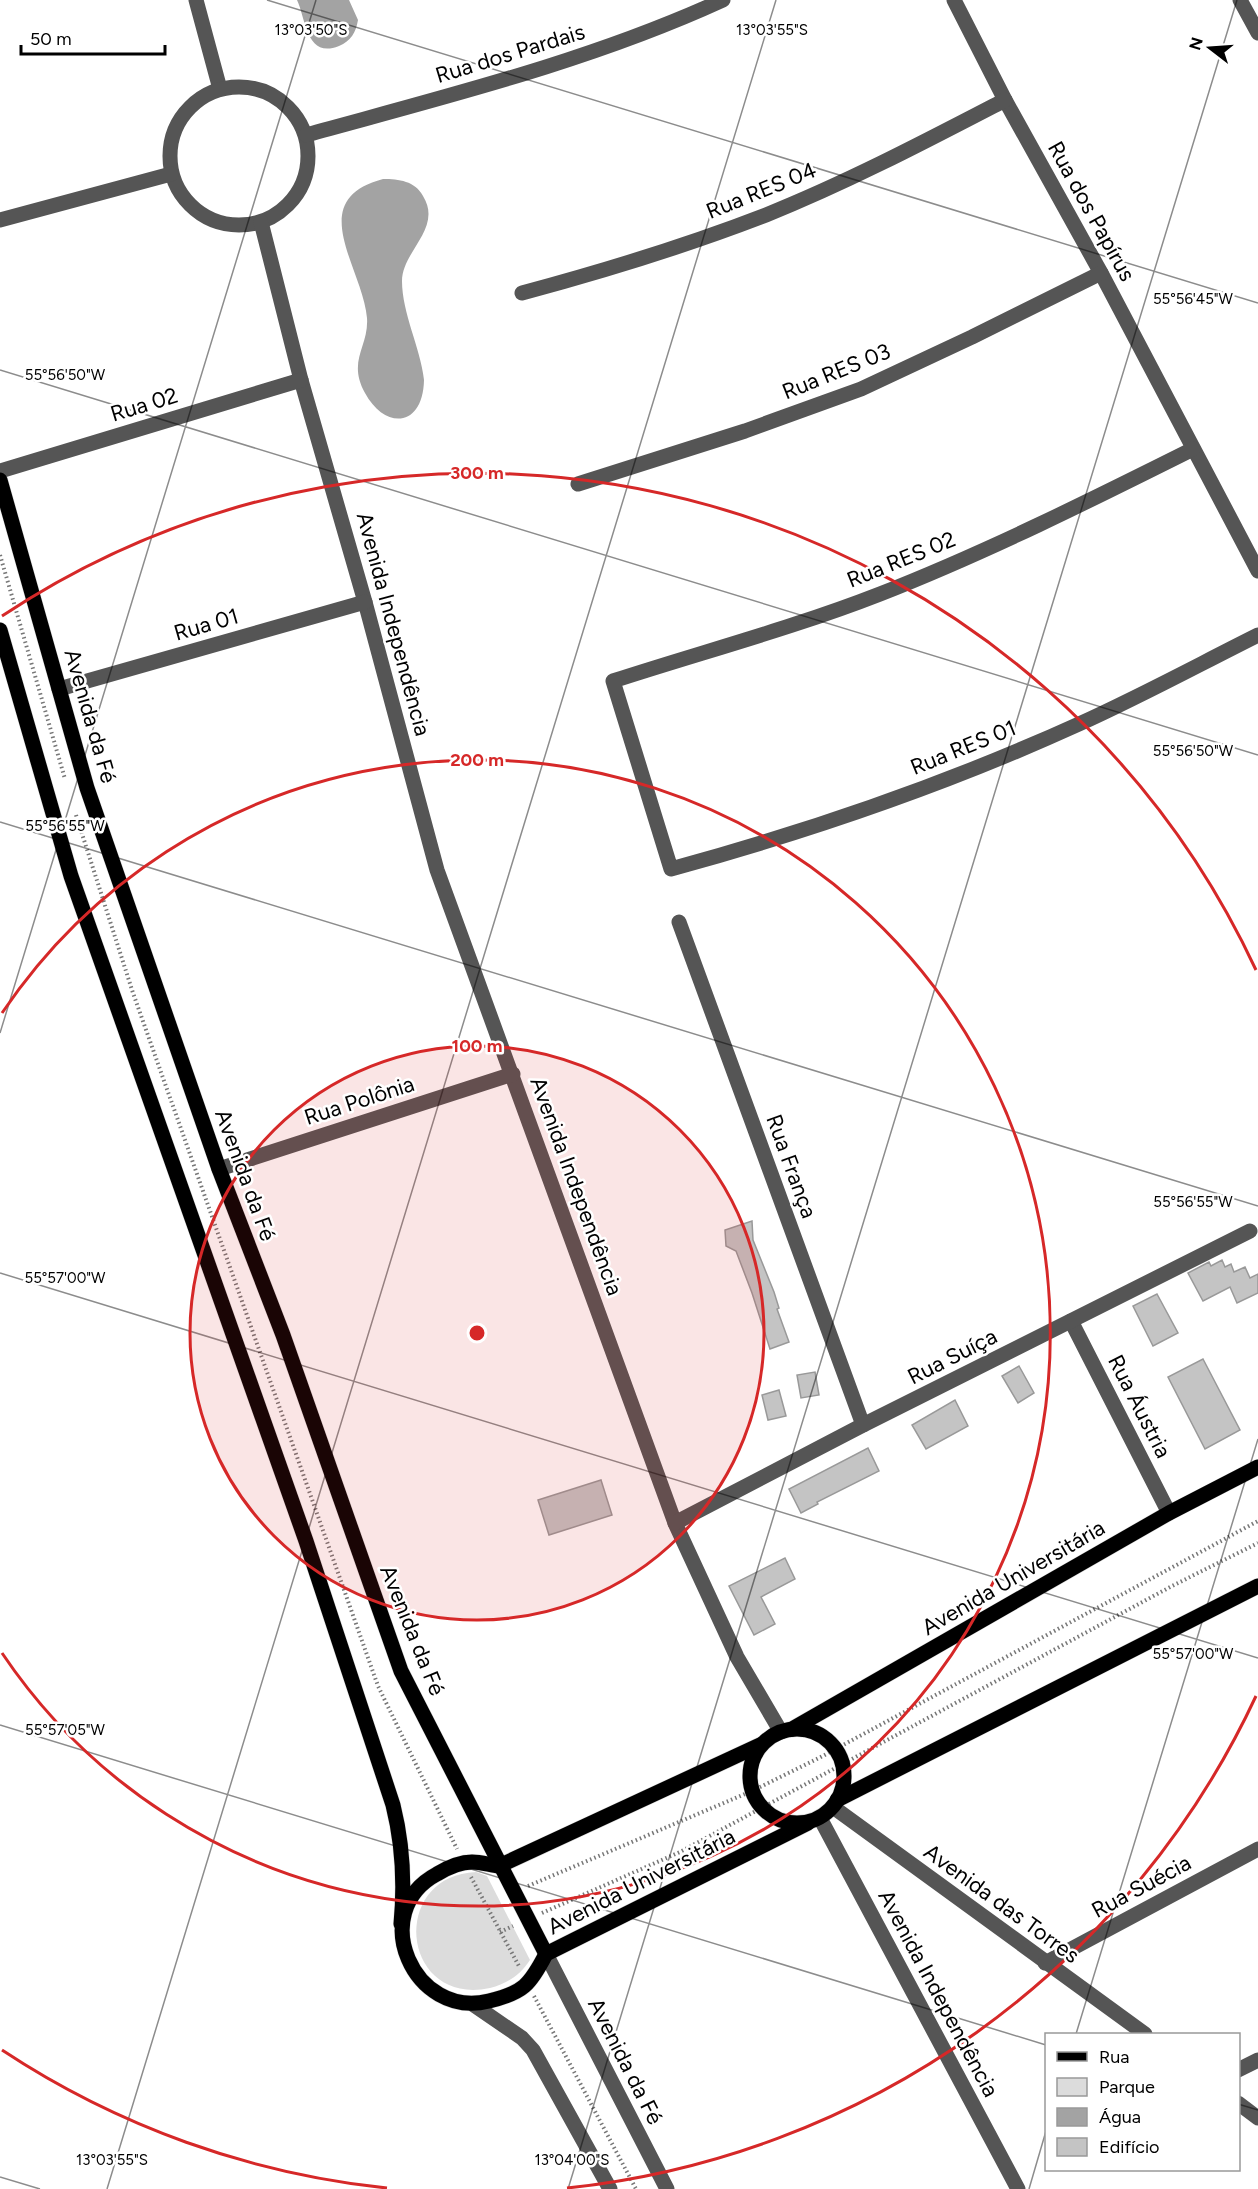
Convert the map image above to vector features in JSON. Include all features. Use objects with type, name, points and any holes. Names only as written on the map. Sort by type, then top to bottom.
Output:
[{"type":"main road","name":"Avenida da Fé","points":[[0,480],[87,788],[219,1169],[283,1335],[400,1671],[499,1866]]},
{"type":"main road","points":[[0,630],[71,876],[302,1530],[393,1805],[403,1862],[404,1889],[401,1924],[404,1950],[412,1970],[428,1987],[449,2000],[474,2005]]},
{"type":"main road","name":"Avenida Universitária","points":[[762,1744],[1169,1513],[1258,1467]]},
{"type":"main road","points":[[835,1804],[1258,1586]]},
{"type":"main road","points":[[786,1731],[808,1730],[822,1736],[835,1749],[842,1765],[843,1785],[835,1804]]},
{"type":"main road","points":[[401,1924],[409,1900],[424,1881],[448,1868],[470,1862],[499,1866],[762,1744]]},
{"type":"main road","points":[[762,1744],[751,1765],[750,1777],[752,1791],[763,1808],[782,1821],[814,1820]]},
{"type":"main road","name":"Avenida Universitária","points":[[474,2005],[516,1993],[534,1976],[546,1954],[814,1820],[835,1804]]},
{"type":"main road","points":[[499,1866],[546,1954]]},
{"type":"street","points":[[196,0],[220,89]]},
{"type":"street","name":"Rua dos Pardais","points":[[306,135],[563,62],[686,17],[723,0]]},
{"type":"street","name":"Rua dos Papírus","points":[[954,0],[1005,100],[1101,273],[1258,571]]},
{"type":"street","points":[[1240,0],[1258,33]]},
{"type":"street","points":[[246,88],[259,90],[272,96],[292,112],[306,135],[309,163],[302,188],[284,209],[261,222],[232,225],[205,216],[184,199],[171,174],[169,155],[172,136],[178,120],[203,96],[220,89],[246,88]]},
{"type":"street","name":"Rua RES 04","points":[[522,293],[638,260],[766,214],[876,166],[1005,100]]},
{"type":"street","points":[[0,220],[171,174]]},
{"type":"street","name":"Avenida Independência","points":[[261,222],[301,380],[365,602],[437,870],[675,1523],[737,1657],[786,1731]]},
{"type":"street","name":"Rua RES 03","points":[[578,484],[745,431],[861,389],[1101,273]]},
{"type":"street","name":"Rua 02","points":[[0,471],[301,380]]},
{"type":"street","name":"Rua RES 02","points":[[672,869],[613,681],[790,626],[880,594],[1063,514],[1193,449]]},
{"type":"street","name":"Rua 01","points":[[59,689],[365,602]]},
{"type":"street","name":"Rua RES 01","points":[[672,869],[812,828],[954,777],[1079,724],[1258,635]]},
{"type":"street","name":"Rua França","points":[[679,922],[863,1425]]},
{"type":"street","name":"Rua Polônia","points":[[219,1169],[513,1074]]},
{"type":"street","name":"Rua Suíça","points":[[675,1523],[863,1425],[1250,1232]]},
{"type":"street","name":"Rua Áustria","points":[[1071,1321],[1169,1513]]},
{"type":"street","name":"Avenida das Torres","points":[[835,1804],[1045,1963],[1144,2033]]},
{"type":"street","name":"Avenida Independência","points":[[814,1820],[1018,2189]]},
{"type":"street","name":"Rua Suécia","points":[[1045,1963],[1258,1849]]},
{"type":"street","name":"Avenida da Fé","points":[[546,1954],[667,2189]]},
{"type":"street","points":[[474,2005],[522,2038],[533,2050],[609,2189]]},
{"type":"street","points":[[1240,2069],[1258,2060]]},
{"type":"street","points":[[1240,2104],[1258,2118]]},
{"type":"path","points":[[513,1892],[752,1791],[835,1749],[1258,1521]]},
{"type":"path","points":[[500,1932],[680,1852],[1172,1586],[1258,1543]]},
{"type":"green space","points":[[476,1872],[487,1876],[530,1960],[513,1978],[502,1984],[490,1988],[460,1989],[438,1978],[423,1961],[417,1939],[418,1915],[429,1894],[448,1879]]},
{"type":"water","points":[[297,0],[349,0],[358,20],[352,36],[339,46],[328,49],[320,47],[309,35]]},
{"type":"water","points":[[383,179],[401,180],[416,187],[428,208],[425,229],[408,260],[402,281],[405,305],[424,380],[422,396],[417,407],[410,415],[402,418],[392,418],[373,405],[360,381],[358,362],[367,328],[367,318],[343,238],[342,219],[346,203],[359,189]]},
{"type":"building","points":[[752,1221],[753,1240],[774,1292],[779,1308],[777,1309],[789,1342],[770,1349],[736,1251],[726,1246],[725,1230]]},
{"type":"building","points":[[1222,1260],[1225,1267],[1231,1264],[1234,1272],[1245,1267],[1250,1278],[1258,1274],[1258,1293],[1237,1303],[1230,1287],[1203,1301],[1188,1273],[1209,1262],[1211,1266]]},
{"type":"building","points":[[1157,1294],[1178,1333],[1153,1346],[1133,1306]]},
{"type":"building","points":[[1203,1359],[1240,1430],[1205,1449],[1168,1377]]},
{"type":"building","points":[[1019,1366],[1034,1393],[1018,1403],[1002,1376]]},
{"type":"building","points":[[815,1372],[819,1395],[801,1398],[797,1375]]},
{"type":"building","points":[[779,1390],[786,1416],[768,1420],[762,1395]]},
{"type":"building","points":[[955,1400],[968,1426],[926,1449],[912,1425]]},
{"type":"building","points":[[868,1448],[879,1471],[817,1502],[818,1504],[801,1513],[789,1489]]},
{"type":"building","points":[[601,1480],[612,1515],[549,1535],[538,1500]]},
{"type":"building","points":[[785,1558],[795,1579],[761,1597],[775,1624],[754,1635],[729,1586]]}]
